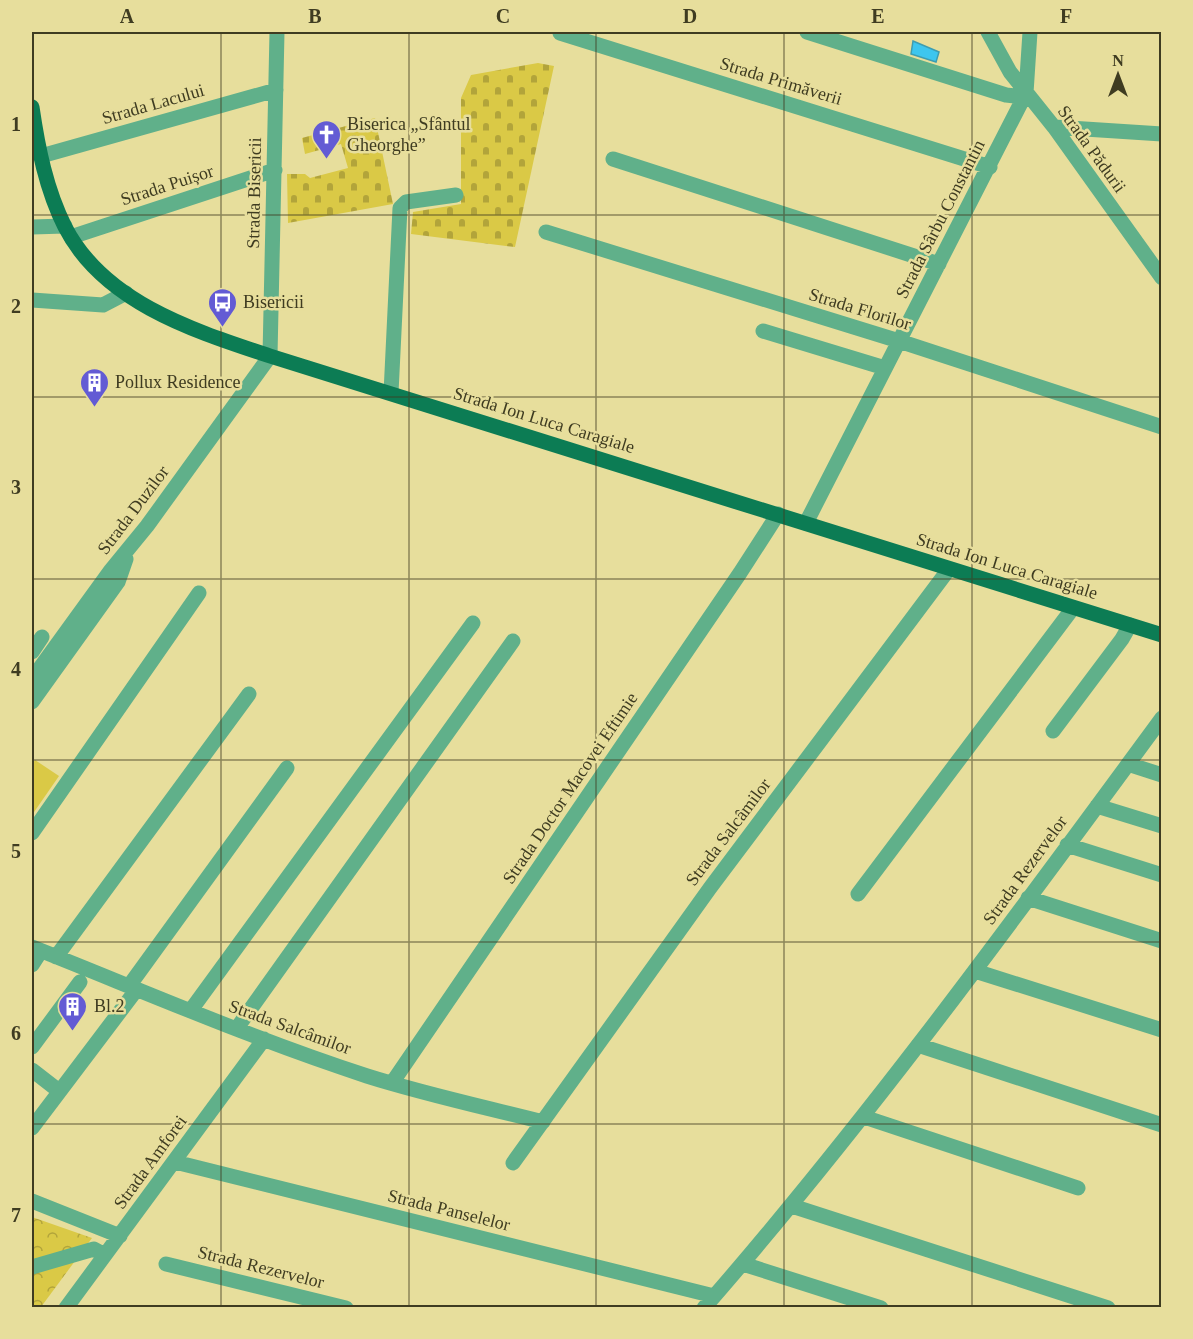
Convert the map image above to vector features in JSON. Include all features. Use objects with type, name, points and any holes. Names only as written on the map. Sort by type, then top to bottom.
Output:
[{"type":"main road","name":"Strada Ion Luca Caragiale","points":[[32,107],[40,156],[53,199],[68,232],[98,270],[126,293],[188,327],[268,360],[391,393],[1161,634]]},
{"type":"street","name":"Strada Bisericii","points":[[268,360],[275,171],[277,32]]},
{"type":"street","points":[[807,32],[1015,96],[1026,93],[1030,32]]},
{"type":"street","name":"Strada Pădurii","points":[[988,32],[1010,72],[1054,127],[1161,278]]},
{"type":"street","name":"Strada Primăverii","points":[[560,33],[990,167]]},
{"type":"street","name":"Strada Lacului","points":[[40,156],[276,90]]},
{"type":"street","name":"Strada Sârbu Constantin","points":[[806,523],[1026,93]]},
{"type":"street","points":[[1054,127],[1161,134]]},
{"type":"street","points":[[613,159],[939,264]]},
{"type":"street","name":"Strada Puișor","points":[[32,227],[68,232],[275,171]]},
{"type":"street","points":[[391,393],[400,208],[406,202],[456,195]]},
{"type":"street","name":"Strada Florilor","points":[[546,232],[899,341],[1161,428]]},
{"type":"street","points":[[32,300],[102,305],[126,293]]},
{"type":"street","points":[[764,331],[885,368]]},
{"type":"street","name":"Strada Duzilor","points":[[32,679],[268,360]]},
{"type":"street","name":"Strada Doctor Macovei Eftimie","points":[[392,1083],[778,514]]},
{"type":"street","points":[[32,702],[118,582],[132,546]]},
{"type":"street","name":"Strada Salcâmilor","points":[[513,1163],[717,879],[949,569]]},
{"type":"street","points":[[32,833],[199,593]]},
{"type":"street","points":[[858,894],[1074,608]]},
{"type":"street","points":[[191,1010],[473,623]]},
{"type":"street","points":[[1053,731],[1130,625]]},
{"type":"street","points":[[32,652],[42,637]]},
{"type":"street","points":[[237,1028],[513,641]]},
{"type":"street","points":[[56,957],[249,694]]},
{"type":"street","name":"Strada Rezervelor","points":[[709,1302],[792,1206],[864,1117],[975,971],[1161,718]]},
{"type":"street","points":[[1128,764],[1161,775]]},
{"type":"street","points":[[32,1128],[287,768]]},
{"type":"street","points":[[1097,806],[1161,826]]},
{"type":"street","points":[[1067,845],[1161,875]]},
{"type":"street","points":[[1028,898],[1161,941]]},
{"type":"street","points":[[32,965],[36,949]]},
{"type":"street","name":"Strada Salcâmilor","points":[[36,949],[264,1039],[392,1083],[543,1122]]},
{"type":"street","points":[[975,971],[1161,1030]]},
{"type":"street","points":[[32,1047],[80,982]]},
{"type":"street","name":"Strada Amforei","points":[[66,1308],[264,1039]]},
{"type":"street","points":[[918,1045],[1161,1125]]},
{"type":"street","points":[[32,1070],[59,1091]]},
{"type":"street","points":[[864,1117],[1078,1188]]},
{"type":"street","name":"Strada Panselelor","points":[[175,1162],[709,1302]]},
{"type":"street","points":[[32,1201],[120,1236]]},
{"type":"street","points":[[792,1206],[1108,1308]]},
{"type":"street","points":[[32,1267],[94,1249],[105,1255]]},
{"type":"street","name":"Strada Rezervelor","points":[[166,1264],[346,1308]]},
{"type":"street","points":[[743,1264],[881,1308]]},
{"type":"green space","points":[[538,63],[554,66],[515,247],[411,234],[413,212],[461,204],[461,98],[471,75]]},
{"type":"green space","points":[[375,118],[393,204],[288,223],[287,174],[305,174],[310,178],[348,168],[341,144],[305,154],[302,138]]},
{"type":"green space","points":[[35,760],[59,776],[32,815],[32,765]]},
{"type":"green space","points":[[32,1217],[92,1238],[41,1307],[32,1308]]},
{"type":"water","points":[[913,41],[939,52],[936,62],[911,54]]},
{"type":"place","name":"Biserica „Sfântul Gheorghe”","points":[[326,160]]},
{"type":"place","name":"Bisericii","points":[[222,328]]},
{"type":"place","name":"Pollux Residence","points":[[94,408]]},
{"type":"place","name":"Bl.2","points":[[73,1032]]}]
